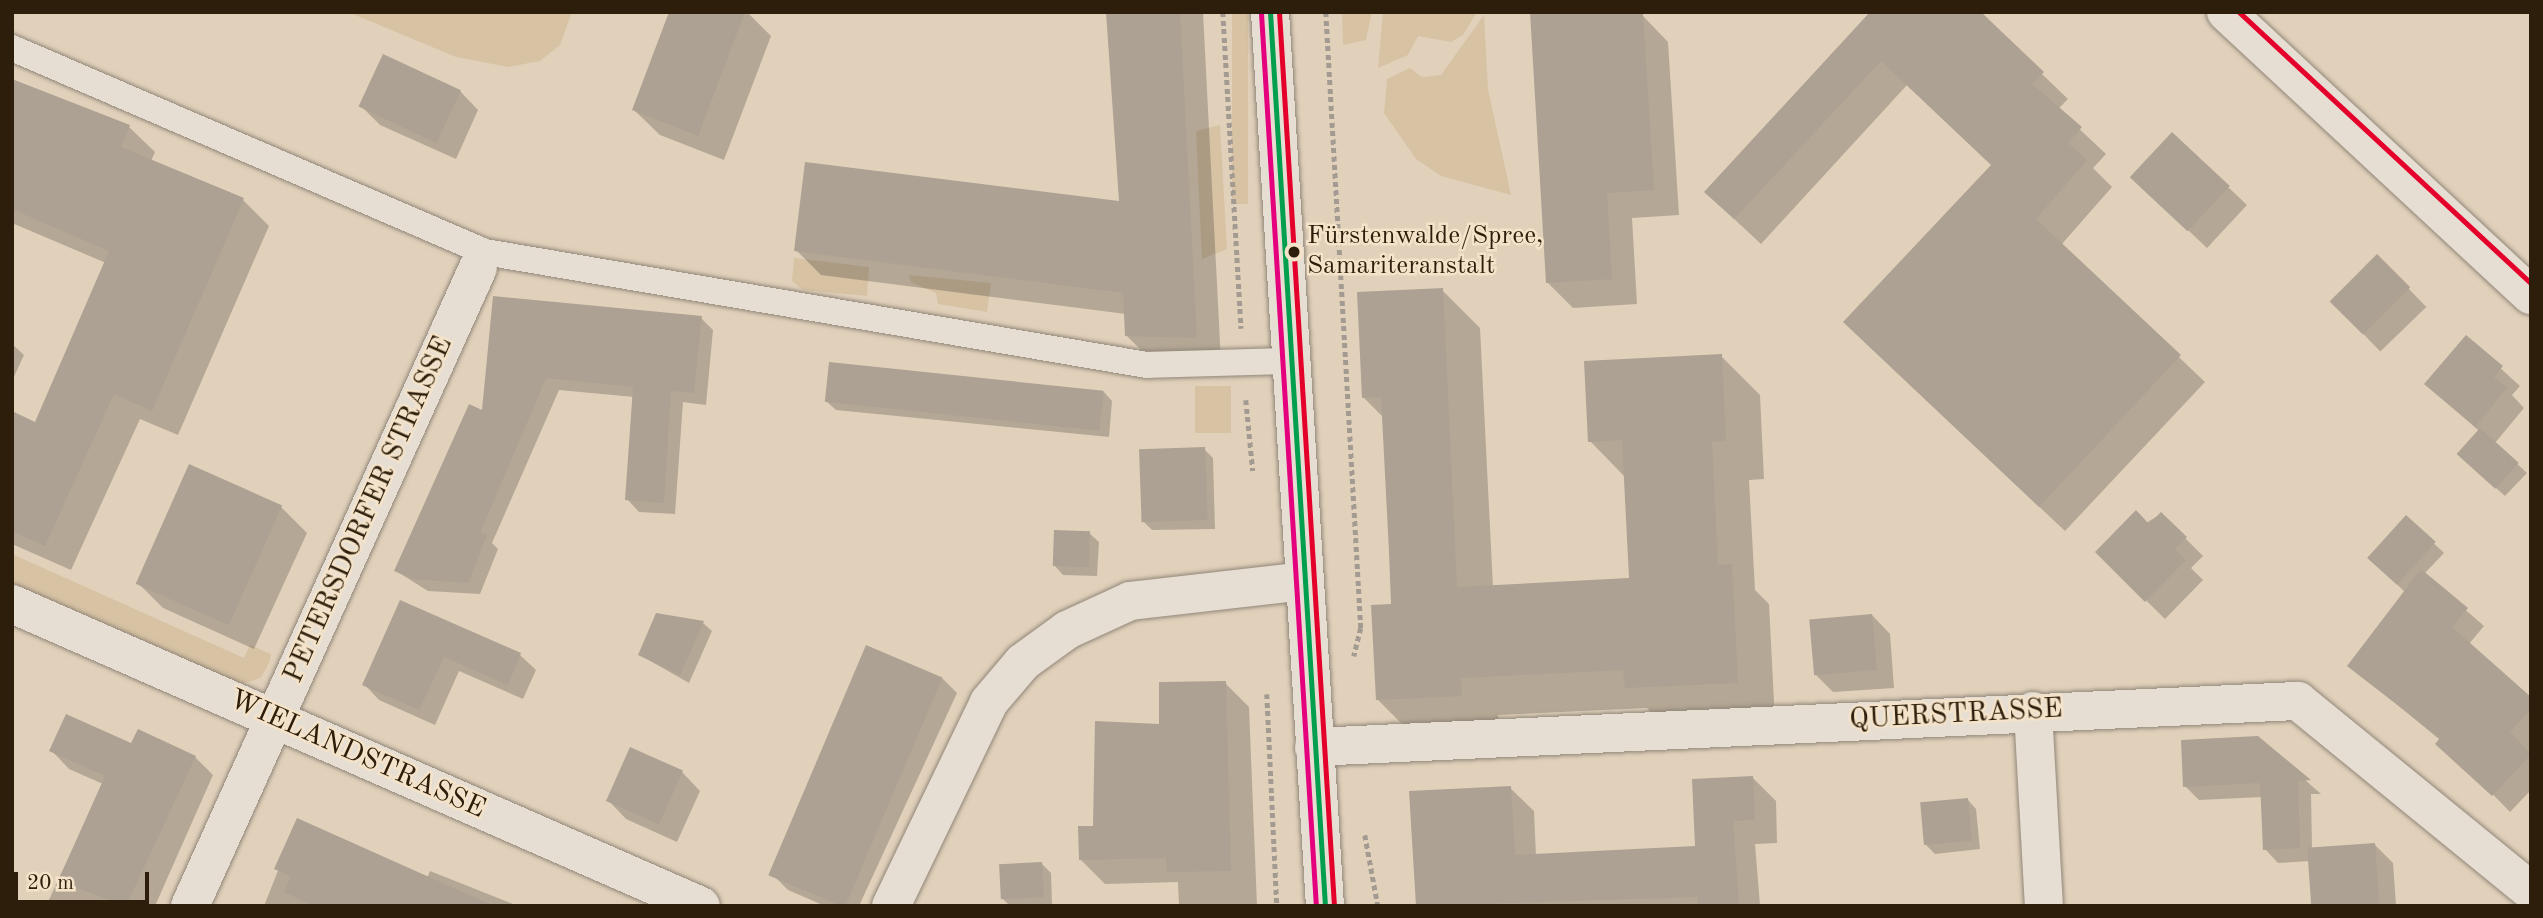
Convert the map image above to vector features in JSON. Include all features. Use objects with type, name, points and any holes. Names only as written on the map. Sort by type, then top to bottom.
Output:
[{"type":"street","points":[[1270,12],[1325,906]]},
{"type":"street","points":[[2226,12],[2531,295]]},
{"type":"street","name":"PETERSDORFER STRASSE","points":[[190,906],[478,268]]},
{"type":"street","points":[[891,906],[989,702],[1023,662],[1067,630],[1130,601],[1305,581]]},
{"type":"street","name":"WIELANDSTRASSE","points":[[12,604],[701,906]]},
{"type":"street","name":"QUERSTRASSE","points":[[1314,747],[2033,711],[2298,701],[2531,891]]},
{"type":"street","points":[[2033,711],[2044,906]]},
{"type":"lane","points":[[12,48],[485,251],[1147,365],[1292,361]]},
{"type":"path","points":[[1326,12],[1361,628],[1352,665]]},
{"type":"path","points":[[1362,826],[1375,862],[1378,906]]},
{"type":"shaded area","points":[[348,12],[572,12],[560,45],[540,61],[508,67],[456,57]]},
{"type":"shaded area","points":[[1232,12],[1248,12],[1248,204],[1232,204]]},
{"type":"shaded area","points":[[1342,12],[1372,12],[1366,40],[1343,45]]},
{"type":"shaded area","points":[[1383,12],[1477,12],[1463,35],[1451,42],[1418,36],[1408,55],[1378,68]]},
{"type":"shaded area","points":[[1484,15],[1488,89],[1511,195],[1441,176],[1416,159],[1384,113],[1387,79],[1410,68],[1422,77],[1441,75]]},
{"type":"shaded area","points":[[1220,125],[1227,249],[1202,259],[1196,131]]},
{"type":"shaded area","points":[[794,258],[869,267],[867,296],[803,290],[792,281]]},
{"type":"shaded area","points":[[909,275],[991,283],[987,312],[938,304],[936,293],[911,282]]},
{"type":"shaded area","points":[[1195,386],[1231,386],[1231,433],[1195,433]]},
{"type":"shaded area","points":[[12,554],[244,658],[250,645],[271,654],[269,663],[261,678],[234,686],[12,589]]},
{"type":"building","points":[[669,12],[745,12],[698,136],[632,110]]},
{"type":"building","points":[[1106,12],[1180,12],[1197,338],[1125,336],[1123,293],[794,251],[805,162],[1119,201]]},
{"type":"building","points":[[1530,12],[1643,14],[1654,190],[1607,193],[1612,279],[1546,283]]},
{"type":"building","points":[[1870,12],[1981,12],[2044,72],[2032,84],[2082,127],[2068,143],[2087,160],[2036,219],[2181,355],[2039,507],[1843,322],[1991,165],[1881,61],[1734,219],[1704,192]]},
{"type":"building","points":[[383,54],[461,90],[436,143],[358,107]]},
{"type":"building","points":[[12,79],[130,125],[121,147],[244,198],[152,411],[114,394],[45,546],[12,531],[12,411],[35,422],[109,251],[12,209]]},
{"type":"building","points":[[2172,132],[2230,186],[2187,231],[2130,177]]},
{"type":"building","points":[[2377,254],[2410,287],[2363,335],[2330,301]]},
{"type":"building","points":[[1443,288],[1457,587],[1629,578],[1622,440],[1588,442],[1584,361],[1722,354],[1726,441],[1712,442],[1718,565],[1732,564],[1738,683],[1625,688],[1623,670],[1461,678],[1462,696],[1376,700],[1371,605],[1391,604],[1389,552],[1381,397],[1362,398],[1357,292]]},
{"type":"building","points":[[493,296],[702,316],[694,393],[671,391],[664,503],[625,500],[633,387],[546,378],[480,533],[487,535],[468,583],[414,579],[394,571],[469,404],[482,410]]},
{"type":"building","points":[[2466,335],[2503,366],[2494,377],[2507,388],[2475,427],[2424,384]]},
{"type":"building","points":[[829,362],[1103,391],[1099,431],[825,402]]},
{"type":"building","points":[[2480,428],[2519,463],[2495,489],[2457,454]]},
{"type":"building","points":[[1205,447],[1208,520],[1142,522],[1139,449]]},
{"type":"building","points":[[189,464],[282,505],[229,625],[136,584]]},
{"type":"building","points":[[2136,510],[2149,524],[2161,512],[2187,537],[2175,549],[2186,560],[2145,602],[2095,552]]},
{"type":"building","points":[[2406,515],[2436,542],[2397,585],[2367,558]]},
{"type":"building","points":[[1054,530],[1090,531],[1089,567],[1053,566]]},
{"type":"building","points":[[2421,569],[2468,608],[2452,627],[2531,697],[2531,709],[2510,732],[2531,754],[2492,796],[2435,744],[2440,738],[2347,666]]},
{"type":"building","points":[[400,600],[521,653],[508,685],[444,657],[419,710],[362,685]]},
{"type":"building","points":[[656,613],[704,621],[680,675],[638,655]]},
{"type":"building","points":[[1872,614],[1877,670],[1814,675],[1809,619]]},
{"type":"building","points":[[866,645],[942,677],[845,906],[768,875]]},
{"type":"building","points":[[1226,681],[1231,871],[1167,872],[1166,858],[1079,860],[1078,826],[1093,826],[1095,721],[1159,724],[1159,682]]},
{"type":"building","points":[[66,714],[131,743],[138,729],[196,756],[126,906],[58,881],[105,776],[49,751]]},
{"type":"building","points":[[2258,736],[2311,780],[2298,781],[2300,848],[2263,850],[2260,783],[2183,787],[2181,740]]},
{"type":"building","points":[[630,747],[683,771],[659,824],[606,801]]},
{"type":"building","points":[[1753,776],[1755,820],[1733,821],[1739,906],[1698,906],[1698,897],[1416,906],[1409,791],[1511,786],[1515,855],[1695,846],[1692,779]]},
{"type":"building","points":[[1968,798],[1972,841],[1924,845],[1920,802]]},
{"type":"building","points":[[297,818],[494,906],[314,906],[284,892],[291,876],[274,869]]},
{"type":"building","points":[[2375,843],[2379,906],[2311,906],[2307,848]]},
{"type":"building","points":[[1042,862],[1044,897],[1001,899],[999,864]]},
{"type":"transit line","points":[[1270,12],[1325,906]]},
{"type":"transit line","points":[[1279,12],[1334,905]]},
{"type":"transit line","points":[[2239,12],[2531,283]]},
{"type":"transit line","points":[[1261,13],[1316,906]]},
{"type":"place","name":"Fürstenwalde/Spree, Samariteranstalt","points":[[1294,252]]}]
